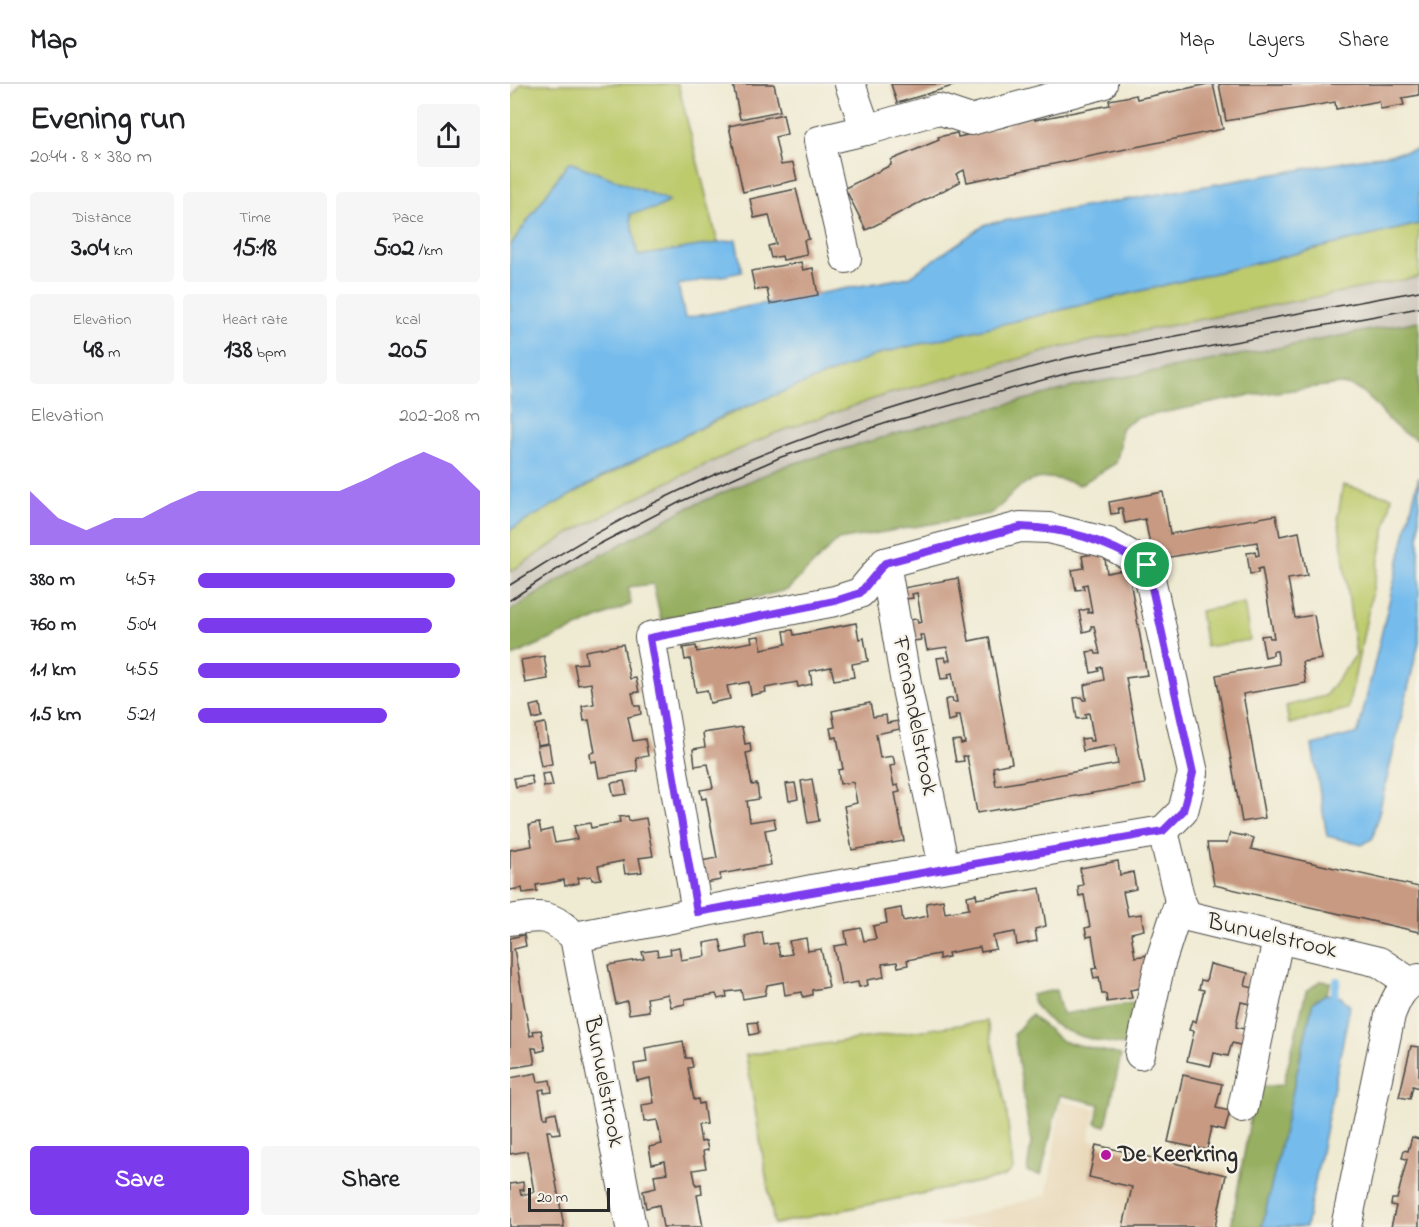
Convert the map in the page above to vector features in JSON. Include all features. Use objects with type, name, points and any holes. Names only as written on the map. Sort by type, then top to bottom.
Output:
[{"type":"street","points":[[850,84],[866,130]]},
{"type":"street","points":[[846,258],[819,141],[939,109],[970,120],[1102,84]]},
{"type":"street","points":[[510,920],[539,915],[561,924],[575,937],[697,912],[944,867],[1163,831],[1183,811],[1193,773],[1147,565],[1108,543],[1049,528],[1020,527],[885,563],[860,593],[835,601],[650,630],[697,912]]},
{"type":"street","name":"Fernandelstrook","points":[[885,563],[907,689],[944,867]]},
{"type":"street","name":"Bunuelstrook","points":[[1163,831],[1180,901],[1187,916],[1379,962],[1414,981]]},
{"type":"street","points":[[1140,1054],[1160,963],[1180,901]]},
{"type":"street","name":"Bunuelstrook","points":[[575,937],[631,1227]]},
{"type":"street","points":[[1243,1108],[1278,939]]},
{"type":"street","points":[[1346,1227],[1390,1015],[1396,998],[1414,981]]},
{"type":"shaded area","points":[[1419,277],[1419,321],[1077,386],[785,466],[685,509],[589,562],[510,611],[510,572],[572,532],[672,480],[773,434],[885,395],[1070,345]]},
{"type":"shaded area","name":"De Keerkring","points":[[1061,1101],[1096,1109],[1089,1140],[1229,1171],[1216,1227],[939,1227],[940,1224],[1047,1195]]},
{"type":"green space","points":[[521,84],[678,84],[718,243],[637,256],[630,214],[657,208],[669,201],[569,162],[510,246],[510,99]]},
{"type":"green space","points":[[1419,224],[1419,277],[1070,345],[885,395],[773,434],[672,480],[572,532],[510,572],[510,530],[600,479],[692,432],[834,371],[882,353]]},
{"type":"green space","points":[[1419,321],[1419,440],[1395,426],[1363,392],[1340,384],[1246,396],[1137,418],[1121,428],[1116,463],[1080,485],[1053,478],[1037,479],[1022,486],[989,514],[838,540],[787,590],[661,620],[653,584],[628,587],[631,604],[510,657],[510,611],[589,562],[685,509],[785,466],[1077,386]]},
{"type":"green space","points":[[1343,485],[1392,497],[1348,709],[1289,724],[1286,706],[1325,696],[1356,655],[1338,516]]},
{"type":"green space","points":[[1244,603],[1250,640],[1206,647],[1200,611]]},
{"type":"green space","points":[[1320,981],[1331,982],[1326,994],[1313,1002],[1262,1227],[1231,1227],[1256,1087],[1283,1085],[1306,992]]},
{"type":"green space","points":[[1056,990],[1062,1014],[1146,1001],[1136,1047],[1091,1039],[1061,1028],[1048,1020],[1038,1009],[1031,995]]},
{"type":"green space","points":[[1031,1015],[1062,1041],[1121,1055],[1106,1126],[1096,1123],[1099,1104],[1060,1095],[1041,1175],[1027,1172],[1031,1143],[1014,1034]]},
{"type":"green space","points":[[987,1021],[1006,1106],[1013,1170],[1003,1177],[774,1224],[746,1055]]},
{"type":"water","points":[[1419,149],[1419,224],[882,353],[727,414],[602,477],[510,530],[510,246],[569,162],[670,201],[657,208],[630,214],[638,256],[736,240],[742,272],[678,285],[685,318],[909,277],[986,224]]},
{"type":"water","points":[[1419,476],[1419,642],[1373,838],[1362,845],[1327,836],[1312,745],[1358,733]]},
{"type":"water","points":[[1326,994],[1341,997],[1350,1006],[1306,1227],[1262,1227],[1313,1002]]},
{"type":"building","points":[[733,84],[774,84],[780,111],[740,119]]},
{"type":"building","points":[[891,84],[956,84],[956,85],[897,103]]},
{"type":"building","points":[[1213,84],[1223,129],[967,182],[964,170],[956,174],[960,182],[866,230],[845,188],[891,165],[891,160],[939,140],[938,137],[957,133],[958,137],[1008,126],[1007,122],[1034,116],[1035,120],[1110,105],[1109,100],[1136,95],[1137,99]]},
{"type":"building","points":[[1219,84],[1419,84],[1419,95],[1402,98],[1404,105],[1381,109],[1379,101],[1336,109],[1335,102],[1226,121]]},
{"type":"building","points":[[783,114],[787,134],[775,137],[781,165],[793,163],[797,180],[743,192],[729,126]]},
{"type":"building","points":[[796,189],[809,239],[804,240],[807,255],[783,260],[782,256],[771,258],[768,246],[776,244],[769,215],[754,218],[750,199]]},
{"type":"building","points":[[801,262],[803,270],[813,268],[818,295],[770,304],[767,289],[755,290],[751,271]]},
{"type":"building","points":[[1163,492],[1170,534],[1276,515],[1280,536],[1299,532],[1307,576],[1288,579],[1295,618],[1314,615],[1322,659],[1302,662],[1306,683],[1243,694],[1265,818],[1242,822],[1216,675],[1279,664],[1277,651],[1265,657],[1261,636],[1269,635],[1270,638],[1274,638],[1262,568],[1258,569],[1258,573],[1250,574],[1247,553],[1255,552],[1256,556],[1259,555],[1257,542],[1153,560],[1145,519],[1125,523],[1122,508],[1118,508],[1119,513],[1111,514],[1109,502]]},
{"type":"building","points":[[1104,552],[1107,573],[1128,569],[1147,675],[1126,678],[1145,784],[977,813],[967,756],[963,756],[964,761],[956,762],[952,741],[960,740],[961,744],[965,743],[960,715],[955,715],[956,719],[948,721],[945,700],[952,698],[953,702],[957,702],[952,673],[948,674],[949,678],[941,679],[937,658],[945,657],[946,661],[950,660],[947,647],[927,650],[924,635],[920,635],[921,640],[913,641],[909,620],[917,619],[918,623],[922,622],[917,593],[912,594],[913,598],[905,599],[903,588],[958,578],[969,641],[989,637],[1012,763],[993,767],[996,786],[1118,764],[1115,745],[1083,751],[1081,739],[1089,738],[1090,741],[1094,741],[1089,713],[1085,714],[1086,718],[1077,719],[1074,698],[1082,697],[1086,700],[1084,685],[1104,680],[1102,667],[1098,668],[1099,671],[1091,673],[1087,652],[1095,651],[1096,654],[1100,654],[1094,626],[1091,626],[1091,630],[1083,632],[1079,611],[1088,609],[1088,613],[1092,612],[1087,584],[1083,585],[1084,589],[1076,590],[1072,570],[1084,568],[1082,556]]},
{"type":"building","points":[[856,623],[859,639],[864,638],[868,661],[852,664],[854,677],[834,680],[831,667],[810,671],[812,684],[798,687],[797,682],[765,688],[766,692],[751,695],[749,682],[727,686],[730,699],[710,703],[707,690],[696,692],[690,659],[685,660],[683,648],[696,646],[697,652],[752,642],[751,637],[759,636],[762,649],[786,644],[784,631],[793,630],[794,635]]},
{"type":"building","points":[[623,644],[630,679],[636,678],[639,692],[632,693],[635,706],[640,706],[641,714],[628,717],[633,741],[645,739],[648,756],[636,758],[638,771],[599,778],[596,761],[591,762],[590,753],[595,752],[589,720],[584,721],[582,706],[594,704],[591,683],[578,685],[574,664],[587,663],[585,651]]},
{"type":"building","points":[[544,656],[548,679],[525,683],[521,660]]},
{"type":"building","points":[[870,703],[873,717],[886,715],[887,723],[898,721],[900,729],[876,734],[880,758],[893,756],[895,765],[890,766],[894,786],[898,785],[900,792],[895,793],[904,841],[852,850],[844,806],[857,803],[853,782],[840,784],[838,770],[843,769],[837,737],[832,738],[830,728],[835,727],[832,711]]},
{"type":"building","points":[[540,704],[542,717],[533,719],[530,706]]},
{"type":"building","points":[[545,723],[548,743],[537,745],[535,725]]},
{"type":"building","points":[[742,727],[745,744],[750,743],[751,752],[746,753],[752,785],[757,784],[759,799],[747,801],[750,822],[774,818],[776,828],[765,830],[771,865],[720,874],[721,880],[705,883],[701,861],[717,858],[706,798],[702,799],[700,790],[713,788],[708,764],[695,766],[693,749],[705,747],[703,733]]},
{"type":"building","points":[[549,744],[552,764],[541,766],[537,746]]},
{"type":"building","points":[[550,773],[553,786],[544,787],[542,774]]},
{"type":"building","points":[[531,775],[533,784],[516,787],[514,778]]},
{"type":"building","points":[[812,779],[819,821],[808,823],[801,781]]},
{"type":"building","points":[[624,781],[627,794],[614,796],[611,783]]},
{"type":"building","points":[[795,783],[798,799],[789,801],[786,784]]},
{"type":"building","points":[[628,816],[629,821],[646,818],[653,856],[639,858],[642,872],[625,874],[623,861],[598,866],[601,879],[592,880],[591,876],[578,878],[579,883],[565,886],[564,880],[536,885],[537,891],[523,893],[522,888],[510,890],[510,850],[532,846],[529,825],[539,823],[541,832],[552,829],[555,843],[577,839],[574,826],[590,823],[591,828],[620,822],[619,817]]},
{"type":"building","points":[[1230,833],[1254,838],[1251,849],[1419,887],[1419,932],[1214,885],[1207,843],[1227,843]]},
{"type":"building","points":[[1118,861],[1120,875],[1133,872],[1136,889],[1123,892],[1128,916],[1141,914],[1144,930],[1131,933],[1135,957],[1148,955],[1140,988],[1130,990],[1132,998],[1107,1002],[1106,994],[1102,994],[1099,977],[1094,978],[1092,969],[1097,968],[1092,936],[1087,937],[1085,928],[1090,927],[1084,895],[1079,896],[1078,886],[1083,885],[1080,868]]},
{"type":"building","points":[[1040,888],[1046,926],[1035,929],[1037,941],[1017,945],[1015,932],[993,936],[996,949],[981,952],[980,947],[948,953],[949,957],[939,959],[939,954],[922,957],[907,960],[908,965],[898,967],[897,962],[882,964],[884,977],[867,980],[868,985],[859,987],[858,982],[841,985],[834,946],[847,944],[845,931],[861,928],[864,941],[876,939],[873,926],[887,923],[885,911],[901,908],[903,921],[928,916],[926,903],[943,900],[945,913],[969,909],[967,896],[976,894],[977,899]]},
{"type":"building","points":[[762,932],[764,945],[777,943],[780,956],[792,954],[789,941],[806,938],[808,951],[821,949],[829,987],[812,990],[812,995],[803,997],[802,992],[785,995],[783,982],[767,985],[765,995],[743,999],[741,990],[726,992],[727,997],[718,999],[716,994],[685,999],[685,1004],[671,1007],[668,994],[647,998],[649,1011],[629,1014],[627,1001],[616,1004],[608,965],[644,959],[642,952],[657,950],[658,956],[671,954],[670,949],[679,947],[681,960],[706,956],[704,943],[720,940],[723,953],[747,948],[745,936]]},
{"type":"building","points":[[524,935],[526,946],[514,949],[530,1036],[534,1035],[533,1031],[541,1030],[545,1050],[537,1052],[536,1048],[532,1048],[535,1064],[510,1068],[510,938]]},
{"type":"building","points":[[1210,964],[1248,973],[1245,986],[1258,989],[1254,1005],[1241,1002],[1236,1027],[1248,1030],[1244,1046],[1232,1043],[1228,1056],[1214,1053],[1211,1066],[1187,1061],[1194,1031],[1189,1030],[1192,1020],[1196,1022],[1204,990],[1199,989],[1201,980],[1206,981]]},
{"type":"building","points":[[757,1022],[759,1033],[750,1035],[748,1023]]},
{"type":"building","points":[[683,1041],[686,1058],[691,1058],[693,1067],[688,1068],[694,1100],[698,1099],[699,1104],[703,1103],[706,1124],[698,1125],[701,1142],[706,1141],[708,1150],[703,1151],[706,1168],[693,1170],[696,1185],[701,1184],[702,1194],[697,1195],[703,1227],[663,1227],[659,1205],[646,1208],[643,1191],[656,1188],[654,1175],[667,1173],[665,1161],[652,1164],[649,1147],[662,1144],[657,1120],[644,1122],[642,1105],[654,1103],[650,1078],[637,1081],[634,1064],[647,1062],[645,1048]]},
{"type":"building","points":[[1411,1046],[1419,1047],[1419,1088],[1413,1086],[1410,1099],[1399,1097]]},
{"type":"building","points":[[536,1073],[538,1082],[550,1080],[552,1092],[544,1093],[544,1089],[539,1090],[544,1118],[556,1112],[560,1133],[552,1134],[551,1131],[547,1131],[564,1227],[510,1227],[510,1184],[523,1182],[524,1190],[520,1190],[521,1195],[534,1192],[527,1151],[510,1154],[510,1078]]},
{"type":"building","points":[[1183,1075],[1222,1084],[1216,1108],[1230,1111],[1225,1130],[1212,1127],[1207,1150],[1168,1142]]},
{"type":"building","points":[[1412,1137],[1419,1139],[1419,1227],[1391,1227],[1396,1206],[1391,1205],[1392,1199],[1397,1199],[1407,1159],[1402,1158],[1404,1150],[1408,1151]]},
{"type":"building","points":[[1096,1145],[1226,1175],[1215,1227],[1123,1227],[1132,1187],[1089,1177]]},
{"type":"waterway","points":[[1334,996],[1337,981]]},
{"type":"tram line","points":[[510,585],[565,551],[674,493],[786,445],[844,424],[1072,357],[1419,291]]},
{"type":"tram line","points":[[510,600],[582,553],[682,501],[781,457],[890,422],[1072,372],[1419,308]]},
{"type":"place","name":"De Keerkring","points":[[1106,1155]]},
{"type":"route","points":[[1020,527],[1049,528],[1108,543],[1147,565],[1193,773],[1191,790],[1183,811],[1163,831],[944,867],[697,912],[650,638],[835,601],[860,593],[885,563],[1020,527]]}]
